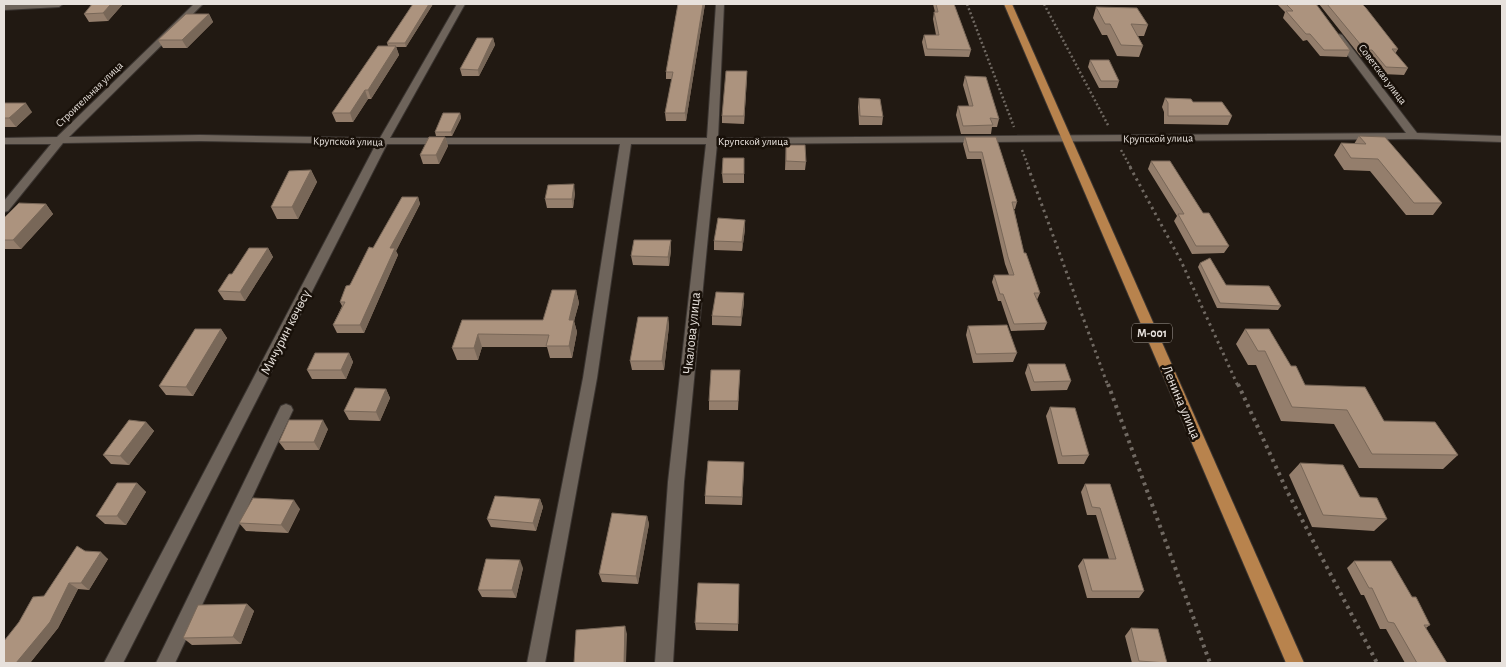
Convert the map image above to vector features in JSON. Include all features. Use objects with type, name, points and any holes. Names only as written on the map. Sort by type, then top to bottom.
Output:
[{"type":"main road","name":"Ленина улица","points":[[1008,4],[1069,139],[1294,663]]},
{"type":"street","points":[[4,7],[59,4]]},
{"type":"street","name":"Строительная улица","points":[[4,208],[59,141],[199,4]]},
{"type":"street","name":"Мичурин көчөсү","points":[[113,663],[383,142],[461,4]]},
{"type":"street","name":"Чкалова улица","points":[[664,663],[676,482],[712,141],[720,4]]},
{"type":"street","name":"Советская улица","points":[[1331,27],[1414,136]]},
{"type":"street","name":"Крупской улица","points":[[4,141],[200,138],[383,142],[712,141],[1414,136],[1502,139]]},
{"type":"street","points":[[536,663],[590,378],[626,141]]},
{"type":"street","points":[[165,663],[286,410]]},
{"type":"path","points":[[967,4],[1210,663]]},
{"type":"path","points":[[1044,4],[1181,261],[1287,491],[1377,663]]},
{"type":"building","points":[[92,4],[111,4],[103,13],[84,14]]},
{"type":"building","points":[[413,4],[429,4],[405,43],[387,43]]},
{"type":"building","points":[[678,4],[703,4],[685,113],[665,113],[673,72],[666,72]]},
{"type":"building","points":[[936,4],[954,4],[971,50],[927,49],[924,35],[939,35],[934,12],[938,12]]},
{"type":"building","points":[[1286,4],[1316,4],[1350,50],[1324,50],[1310,34],[1306,34],[1286,11],[1293,11]]},
{"type":"building","points":[[1327,4],[1362,4],[1398,49],[1392,49],[1408,68],[1386,67],[1372,50],[1365,50]]},
{"type":"building","points":[[1096,7],[1137,8],[1148,25],[1131,24],[1143,46],[1121,45],[1110,24],[1105,24]]},
{"type":"building","points":[[186,14],[209,14],[182,40],[158,40]]},
{"type":"building","points":[[477,38],[493,38],[478,70],[460,69]]},
{"type":"building","points":[[378,46],[396,46],[368,90],[365,90],[350,113],[332,113]]},
{"type":"building","points":[[1090,60],[1109,60],[1119,81],[1101,81]]},
{"type":"building","points":[[726,71],[747,71],[744,116],[722,116]]},
{"type":"building","points":[[965,76],[986,77],[999,119],[990,118],[993,125],[963,126],[958,106],[973,106]]},
{"type":"building","points":[[859,98],[880,99],[883,117],[860,116]]},
{"type":"building","points":[[1165,98],[1191,99],[1193,102],[1222,102],[1232,116],[1168,116],[1168,103]]},
{"type":"building","points":[[5,103],[26,103],[9,118],[4,118]]},
{"type":"building","points":[[443,113],[460,113],[451,132],[435,132]]},
{"type":"building","points":[[1359,136],[1385,137],[1442,203],[1414,203],[1378,159],[1351,158],[1341,143],[1366,144]]},
{"type":"building","points":[[429,137],[445,137],[436,155],[420,155]]},
{"type":"building","points":[[965,137],[996,137],[1017,202],[1012,202],[1024,253],[1026,253],[1040,293],[1034,293],[1047,323],[1014,324],[1003,294],[1000,294],[994,275],[1014,275],[982,152],[969,152]]},
{"type":"building","points":[[786,145],[805,145],[806,162],[786,161]]},
{"type":"building","points":[[723,158],[744,158],[744,174],[722,174]]},
{"type":"building","points":[[1151,161],[1170,161],[1203,213],[1209,213],[1229,246],[1196,246],[1178,214],[1184,214]]},
{"type":"building","points":[[311,170],[292,207],[271,207],[289,171]]},
{"type":"building","points":[[574,184],[572,199],[545,199],[548,185]]},
{"type":"building","points":[[402,197],[418,197],[390,248],[395,248],[360,325],[333,325],[345,302],[340,302],[346,286],[350,285],[369,247],[373,248]]},
{"type":"building","points":[[19,203],[46,204],[13,240],[4,240],[4,218]]},
{"type":"building","points":[[718,218],[745,220],[742,242],[714,241]]},
{"type":"building","points":[[634,240],[671,240],[668,257],[631,256]]},
{"type":"building","points":[[249,248],[268,248],[240,292],[218,291],[229,274],[232,274]]},
{"type":"building","points":[[1210,258],[1226,285],[1269,286],[1281,306],[1220,303],[1200,263]]},
{"type":"building","points":[[552,290],[576,290],[569,320],[574,320],[569,346],[546,346],[549,335],[478,334],[474,348],[452,348],[462,320],[543,320]]},
{"type":"building","points":[[716,292],[744,293],[741,317],[712,316]]},
{"type":"building","points":[[638,317],[668,317],[662,361],[630,361]]},
{"type":"building","points":[[1007,325],[1017,353],[976,354],[968,326]]},
{"type":"building","points":[[195,329],[221,329],[186,387],[159,386]]},
{"type":"building","points":[[1245,329],[1269,329],[1291,366],[1296,366],[1305,385],[1365,387],[1384,421],[1435,422],[1458,455],[1372,454],[1347,410],[1292,407],[1265,351],[1258,351]]},
{"type":"building","points":[[315,353],[349,353],[341,370],[307,370]]},
{"type":"building","points":[[1028,364],[1065,364],[1071,381],[1034,382]]},
{"type":"building","points":[[711,370],[740,370],[738,401],[709,401]]},
{"type":"building","points":[[355,388],[386,389],[376,412],[344,411]]},
{"type":"building","points":[[1050,407],[1075,408],[1089,455],[1062,456]]},
{"type":"building","points":[[129,420],[146,422],[120,456],[103,455]]},
{"type":"building","points":[[289,420],[323,420],[314,442],[279,442]]},
{"type":"building","points":[[708,461],[744,462],[742,497],[705,496]]},
{"type":"building","points":[[1300,463],[1343,465],[1360,497],[1377,498],[1387,519],[1323,515]]},
{"type":"building","points":[[117,483],[137,483],[117,516],[96,516]]},
{"type":"building","points":[[1085,484],[1110,484],[1144,591],[1092,591],[1083,559],[1116,559],[1100,508],[1092,507]]},
{"type":"building","points":[[495,496],[540,499],[533,523],[487,519]]},
{"type":"building","points":[[253,498],[294,500],[281,525],[239,523]]},
{"type":"building","points":[[612,513],[647,516],[636,576],[599,574]]},
{"type":"building","points":[[77,546],[85,551],[101,552],[81,583],[69,583],[50,622],[16,663],[4,663],[4,641],[19,622],[33,597],[44,596]]},
{"type":"building","points":[[486,559],[520,560],[512,590],[478,590]]},
{"type":"building","points":[[1354,561],[1391,561],[1412,597],[1416,597],[1430,625],[1424,625],[1447,663],[1417,663],[1394,623],[1388,622],[1372,588],[1369,588]]},
{"type":"building","points":[[698,583],[739,584],[738,624],[695,623]]},
{"type":"building","points":[[247,604],[233,637],[183,638],[198,605]]},
{"type":"building","points":[[625,626],[624,663],[574,663],[576,630]]},
{"type":"building","points":[[1131,628],[1158,629],[1167,663],[1139,661]]}]
